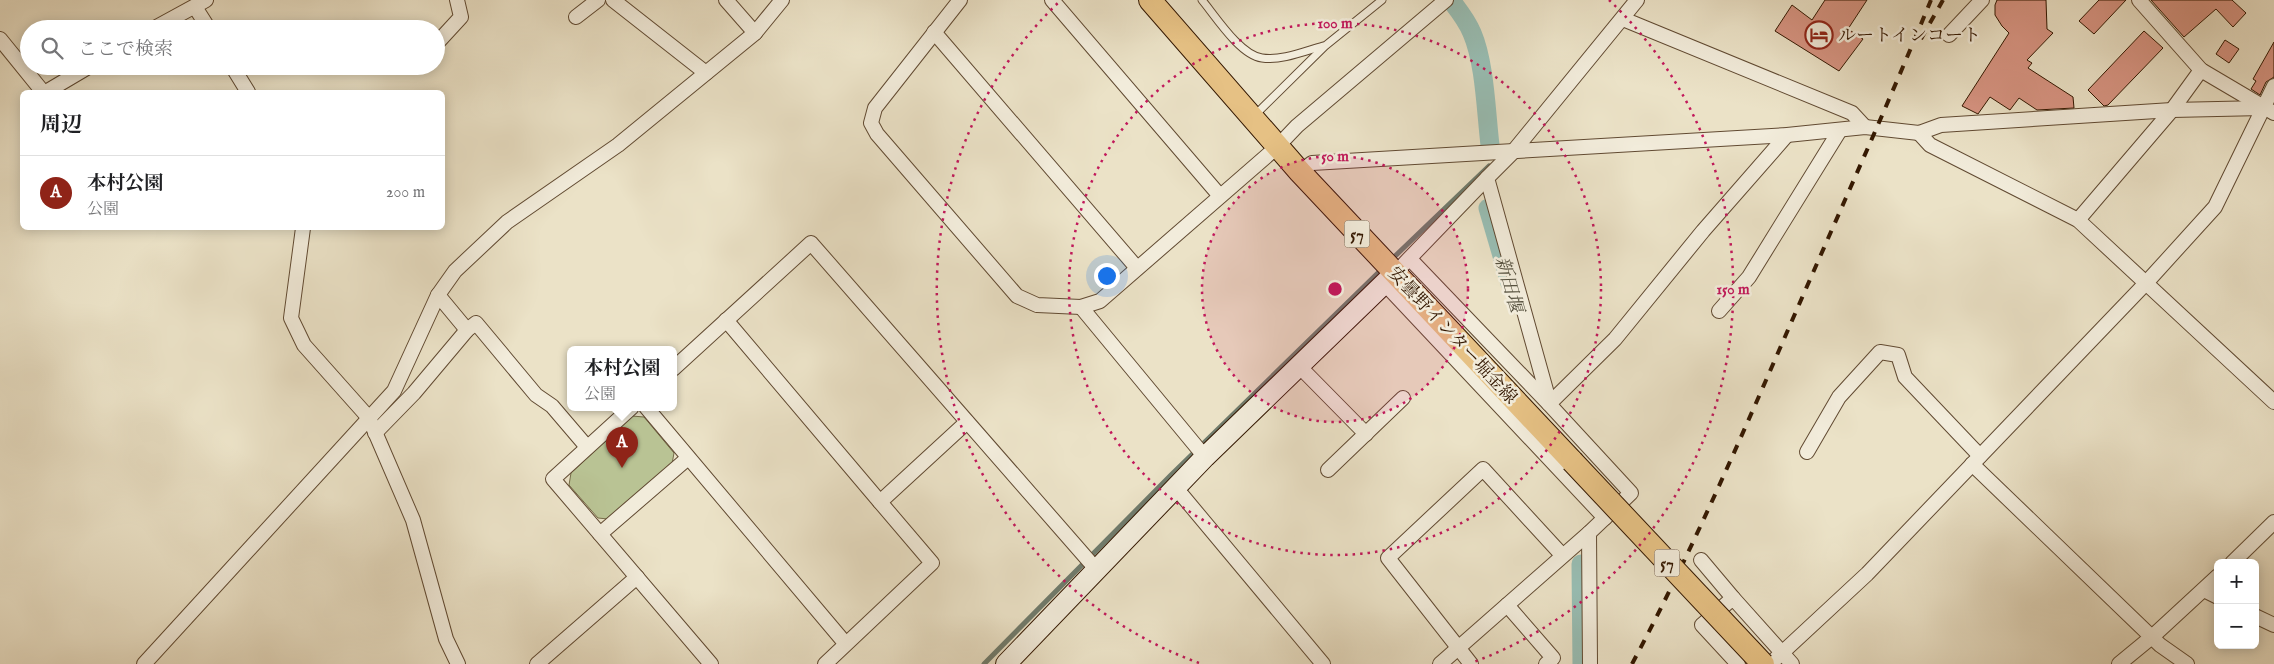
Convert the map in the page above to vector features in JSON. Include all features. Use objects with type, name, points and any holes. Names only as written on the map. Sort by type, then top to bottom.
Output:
[{"type":"main road","name":"安曇野インター堀金線","points":[[1150,0],[1277,147],[1396,271],[1572,461],[1772,659]]},
{"type":"street","points":[[445,34],[461,17],[457,0]]},
{"type":"street","points":[[576,17],[598,0]]},
{"type":"street","points":[[613,0],[706,73]]},
{"type":"street","points":[[726,0],[755,33]]},
{"type":"street","points":[[144,664],[394,391],[438,295],[455,271],[507,222],[618,145],[755,33],[782,0]]},
{"type":"street","points":[[960,0],[875,108],[871,123],[877,134],[1018,296],[1037,305],[1081,307],[1100,301],[1277,147],[1297,126],[1446,0]]},
{"type":"street","points":[[1052,0],[1220,196]]},
{"type":"street","points":[[1006,664],[1205,456],[1396,271],[1512,153],[1637,0]]},
{"type":"street","points":[[1949,35],[1982,0]]},
{"type":"street","points":[[2139,0],[2201,70],[2269,110]]},
{"type":"street","points":[[170,20],[201,3],[206,20]]},
{"type":"street","points":[[1623,19],[1852,113],[1865,127]]},
{"type":"street","points":[[934,32],[1137,268]]},
{"type":"street","points":[[0,40],[20,64]]},
{"type":"street","points":[[2078,220],[2172,110],[2201,70]]},
{"type":"street","points":[[30,75],[42,90]]},
{"type":"street","points":[[48,90],[74,75]]},
{"type":"street","points":[[238,75],[247,90]]},
{"type":"street","points":[[1770,664],[1772,659],[1866,574],[2146,284],[2215,207],[2269,110],[2274,86]]},
{"type":"street","points":[[1300,172],[1312,163],[1512,153],[1787,135],[1865,127],[1919,133],[1941,125],[2172,110],[2269,110]]},
{"type":"street","points":[[1719,311],[1749,277],[1840,130]]},
{"type":"street","points":[[1919,133],[1930,145],[2078,220],[2274,402]]},
{"type":"street","points":[[1550,404],[1615,339],[1703,231],[1787,135]]},
{"type":"street","points":[[1487,178],[1550,404]]},
{"type":"street","points":[[303,230],[291,318],[304,345],[369,418],[413,520],[446,639],[458,664]]},
{"type":"street","points":[[677,365],[811,243],[1096,569]]},
{"type":"street","points":[[1396,271],[1550,404],[1631,493],[1589,533],[1440,664]]},
{"type":"street","points":[[1396,271],[1604,518]]},
{"type":"street","points":[[438,295],[467,330]]},
{"type":"street","points":[[1081,307],[1205,456]]},
{"type":"street","points":[[726,320],[932,563],[845,643],[825,664]]},
{"type":"street","points":[[375,433],[414,393],[467,330],[476,324],[536,394],[552,406],[588,447]]},
{"type":"street","points":[[1807,452],[1839,397],[1880,352],[1898,355],[1905,376],[1976,460],[2160,645],[2187,664]]},
{"type":"street","points":[[1298,365],[1366,434]]},
{"type":"street","points":[[1328,470],[1403,398]]},
{"type":"street","points":[[628,411],[553,479],[711,664]]},
{"type":"street","points":[[649,411],[845,643]]},
{"type":"street","points":[[880,502],[967,422]]},
{"type":"street","points":[[600,534],[688,458]]},
{"type":"street","points":[[1471,664],[1388,558],[1483,469],[1562,555]]},
{"type":"street","points":[[1176,488],[1323,664]]},
{"type":"street","points":[[2236,559],[2274,522]]},
{"type":"street","points":[[1589,533],[1590,664]]},
{"type":"street","points":[[1701,560],[1733,598],[1772,659],[1792,664]]},
{"type":"street","points":[[538,664],[637,576]]},
{"type":"street","points":[[2119,664],[2153,636],[2214,580]]},
{"type":"street","points":[[2204,590],[2214,595]]},
{"type":"street","points":[[1733,598],[1702,625],[1738,664]]},
{"type":"street","points":[[1507,605],[1553,658],[1546,664]]},
{"type":"street","points":[[2259,618],[2274,625]]},
{"type":"lane","points":[[1202,0],[1242,48],[1262,58],[1285,56],[1325,46]]},
{"type":"lane","points":[[1251,118],[1325,46],[1382,0]]},
{"type":"green space","points":[[632,416],[644,417],[674,453],[672,464],[608,519],[598,518],[569,485],[571,473]]},
{"type":"building","name":"ルートインコート","points":[[1825,0],[1867,0],[1848,29],[1863,39],[1839,71],[1775,31],[1792,5],[1812,20]]},
{"type":"building","points":[[1997,0],[2046,0],[2047,29],[2053,33],[2027,60],[2032,63],[2028,68],[2073,97],[2074,108],[2037,110],[2019,98],[2010,110],[1990,97],[1978,114],[1962,106],[2009,33],[1995,15]]},
{"type":"building","points":[[2099,0],[2126,0],[2094,34],[2079,21]]},
{"type":"building","points":[[2151,0],[2232,0],[2246,13],[2233,27],[2216,9],[2184,37]]},
{"type":"building","points":[[2144,31],[2163,48],[2108,105],[2104,106],[2088,90]]},
{"type":"building","points":[[2225,40],[2239,49],[2229,63],[2216,54]]},
{"type":"building","points":[[2274,42],[2274,77],[2266,82],[2260,95],[2251,89],[2256,81],[2253,79]]},
{"type":"waterway","name":"新田堰","points":[[1453,3],[1472,33],[1480,59],[1490,145]]},
{"type":"waterway","points":[[1391,260],[1489,166]]},
{"type":"waterway","name":"新田堰","points":[[1488,208],[1510,283]]},
{"type":"waterway","points":[[984,664],[1171,475],[1383,268]]},
{"type":"waterway","name":"新田堰","points":[[1581,564],[1582,664]]},
{"type":"railway","points":[[1632,664],[1673,584],[1730,462],[1877,128],[1931,0]]},
{"type":"railway","points":[[1921,39],[1943,0]]},
{"type":"place","name":"ルートインコート","points":[[1819,35]]},
{"type":"place","name":"本村公園","points":[[622,468]]}]
